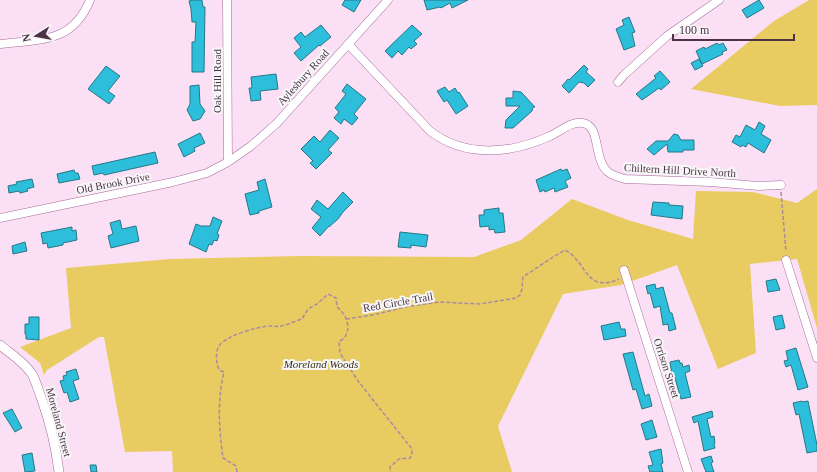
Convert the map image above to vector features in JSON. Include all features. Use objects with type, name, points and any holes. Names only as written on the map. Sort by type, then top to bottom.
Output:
[{"type":"street","points":[[0,44],[38,41],[64,33],[74,25],[82,15],[90,0]]},
{"type":"street","name":"Oak Hill Road","points":[[227,0],[228,162]]},
{"type":"street","name":"Aylesbury Road","points":[[228,162],[251,146],[277,123],[388,0]]},
{"type":"street","points":[[618,82],[667,36],[719,0]]},
{"type":"street","name":"Chiltern Hill Drive North","points":[[348,44],[430,131],[446,141],[458,146],[480,151],[509,149],[550,136],[578,122],[585,123],[590,126],[594,132],[598,158],[603,166],[608,172],[625,179],[710,182],[759,186],[781,185]]},
{"type":"street","name":"Old Brook Drive","points":[[0,218],[196,177],[228,162]]},
{"type":"street","points":[[786,260],[817,358]]},
{"type":"street","name":"Orrison Street","points":[[624,270],[688,472]]},
{"type":"street","name":"Moreland Street","points":[[0,345],[27,368],[34,379],[46,410],[59,472]]},
{"type":"path","points":[[781,185],[786,260]]},
{"type":"path","name":"Red Circle Trail","points":[[346,319],[439,302],[480,304],[516,298],[520,295],[522,289],[523,277],[565,250],[570,252],[579,262],[589,277],[596,281],[609,282],[618,279],[624,270]]},
{"type":"path","points":[[238,472],[236,466],[223,458],[220,435],[221,385],[224,372],[219,370],[216,355],[220,345],[228,339],[248,330],[272,326],[279,327],[302,319],[308,309],[317,304],[328,294],[336,298],[337,307],[342,311],[348,328],[346,335],[339,342],[340,353],[358,381],[412,450],[412,455],[410,458],[399,459],[390,467],[390,472]]},
{"type":"green space","points":[[809,0],[817,0],[817,105],[780,106],[691,89],[774,21]]},
{"type":"green space","name":"Moreland Woods","points":[[817,189],[817,328],[797,259],[750,264],[756,353],[718,369],[677,265],[621,285],[563,294],[498,426],[512,472],[173,472],[172,451],[125,452],[104,337],[99,337],[47,370],[44,375],[40,363],[20,347],[71,328],[66,268],[170,259],[299,256],[474,257],[521,240],[572,199],[628,220],[693,239],[696,191],[753,192],[797,203]]},
{"type":"building","points":[[202,0],[203,7],[205,7],[204,72],[192,72],[192,42],[195,42],[196,22],[192,22],[189,1]]},
{"type":"building","points":[[345,0],[361,0],[354,12],[342,5]]},
{"type":"building","points":[[424,0],[468,0],[452,8],[450,3],[441,8],[427,10]]},
{"type":"building","points":[[759,0],[764,8],[747,18],[742,10]]},
{"type":"building","points":[[629,17],[635,32],[632,33],[635,46],[624,50],[616,29],[624,25],[622,20]]},
{"type":"building","points":[[321,25],[331,37],[320,46],[319,45],[301,61],[294,53],[301,47],[294,38],[301,32],[305,37]]},
{"type":"building","points":[[412,25],[422,34],[414,41],[417,44],[411,49],[409,47],[402,55],[398,51],[392,58],[385,51]]},
{"type":"building","points":[[717,43],[719,45],[723,43],[727,50],[722,52],[723,54],[702,64],[696,51],[704,47],[705,49]]},
{"type":"building","points":[[699,59],[703,66],[695,70],[691,63]]},
{"type":"building","points":[[584,65],[588,69],[586,72],[595,80],[588,87],[584,83],[579,82],[569,93],[562,86]]},
{"type":"building","points":[[106,66],[120,76],[108,91],[115,96],[109,104],[88,89]]},
{"type":"building","points":[[660,71],[670,82],[661,90],[659,88],[642,100],[636,94],[656,78],[654,76]]},
{"type":"building","points":[[276,74],[278,89],[260,91],[261,100],[251,101],[249,88],[252,88],[251,77]]},
{"type":"building","points":[[347,84],[366,99],[354,114],[358,118],[352,125],[344,119],[341,124],[334,118],[339,112],[335,108],[346,94],[342,91]]},
{"type":"building","points":[[199,85],[200,104],[205,111],[200,119],[193,121],[187,110],[190,104],[190,86]]},
{"type":"building","points":[[445,87],[449,92],[455,88],[468,106],[456,114],[447,100],[444,102],[437,91]]},
{"type":"building","points":[[513,91],[521,92],[535,107],[533,107],[532,111],[513,128],[505,128],[506,120],[520,106],[506,106],[506,98],[513,98]]},
{"type":"building","points":[[759,122],[765,126],[761,134],[771,140],[764,153],[748,143],[746,147],[742,145],[741,147],[732,142],[736,135],[740,137],[746,125],[755,130]]},
{"type":"building","points":[[330,130],[339,138],[328,150],[332,153],[316,169],[310,163],[313,161],[301,149],[314,136],[320,142]]},
{"type":"building","points":[[200,133],[205,143],[194,148],[195,151],[184,157],[178,144]]},
{"type":"building","points":[[674,134],[678,135],[681,140],[694,140],[694,150],[668,152],[667,144],[654,155],[647,149],[656,141],[668,141]]},
{"type":"building","points":[[155,152],[158,163],[104,175],[103,173],[94,175],[92,166]]},
{"type":"building","points":[[561,169],[562,171],[567,169],[571,178],[565,181],[568,187],[555,192],[554,188],[545,192],[544,190],[540,192],[536,180]]},
{"type":"building","points":[[74,170],[75,173],[78,173],[80,179],[59,183],[57,174]]},
{"type":"building","points":[[32,179],[34,187],[27,189],[28,191],[9,193],[8,186],[17,184],[16,182]]},
{"type":"building","points":[[265,179],[272,207],[250,215],[245,194],[259,190],[257,182]]},
{"type":"building","points":[[343,192],[353,202],[320,236],[312,228],[321,217],[311,209],[317,200],[328,209]]},
{"type":"building","points":[[653,202],[683,206],[682,219],[651,215]]},
{"type":"building","points":[[499,208],[499,213],[503,213],[505,232],[495,233],[494,229],[489,230],[489,226],[480,227],[479,215],[484,215],[484,210]]},
{"type":"building","points":[[213,217],[222,221],[217,234],[219,235],[217,241],[214,240],[212,245],[209,244],[206,252],[189,244],[196,224],[201,226],[210,226]]},
{"type":"building","points":[[120,220],[122,229],[136,226],[139,241],[111,248],[108,236],[113,234],[110,223]]},
{"type":"building","points":[[72,227],[72,231],[76,230],[77,240],[48,248],[47,243],[43,244],[41,233]]},
{"type":"building","points":[[400,232],[428,235],[426,247],[411,245],[411,248],[398,247]]},
{"type":"building","points":[[25,242],[27,251],[13,254],[12,246]]},
{"type":"building","points":[[776,279],[780,290],[768,292],[766,281]]},
{"type":"building","points":[[655,284],[656,289],[663,287],[676,329],[669,331],[668,324],[663,325],[660,306],[654,308],[650,293],[648,294],[646,286]]},
{"type":"building","points":[[782,315],[785,328],[776,330],[773,317]]},
{"type":"building","points":[[29,317],[39,317],[39,340],[26,339],[25,324],[29,324]]},
{"type":"building","points":[[619,322],[621,329],[625,329],[626,336],[604,340],[601,326]]},
{"type":"building","points":[[796,348],[808,387],[798,390],[791,365],[786,367],[784,361],[788,360],[786,351]]},
{"type":"building","points":[[633,352],[645,396],[649,394],[652,406],[642,409],[636,389],[633,390],[623,354]]},
{"type":"building","points":[[679,360],[683,367],[689,365],[690,371],[685,373],[691,397],[681,399],[674,375],[672,376],[670,362]]},
{"type":"building","points":[[76,369],[79,379],[73,381],[79,399],[70,402],[67,392],[64,393],[60,381],[64,380],[63,376],[67,375],[66,372]]},
{"type":"building","points":[[808,401],[817,445],[817,451],[807,453],[799,414],[796,415],[793,403]]},
{"type":"building","points":[[12,409],[22,428],[15,432],[3,413]]},
{"type":"building","points":[[712,411],[713,417],[707,419],[711,437],[714,436],[715,448],[704,451],[698,421],[694,423],[692,417]]},
{"type":"building","points":[[652,420],[657,437],[646,440],[641,424]]},
{"type":"building","points":[[661,449],[663,463],[661,464],[663,472],[650,472],[648,466],[653,465],[649,452]]},
{"type":"building","points":[[32,453],[35,471],[25,472],[22,455]]},
{"type":"building","points":[[711,456],[713,462],[711,463],[714,472],[706,472],[701,459]]},
{"type":"building","points":[[90,465],[96,465],[97,472],[91,472]]}]
